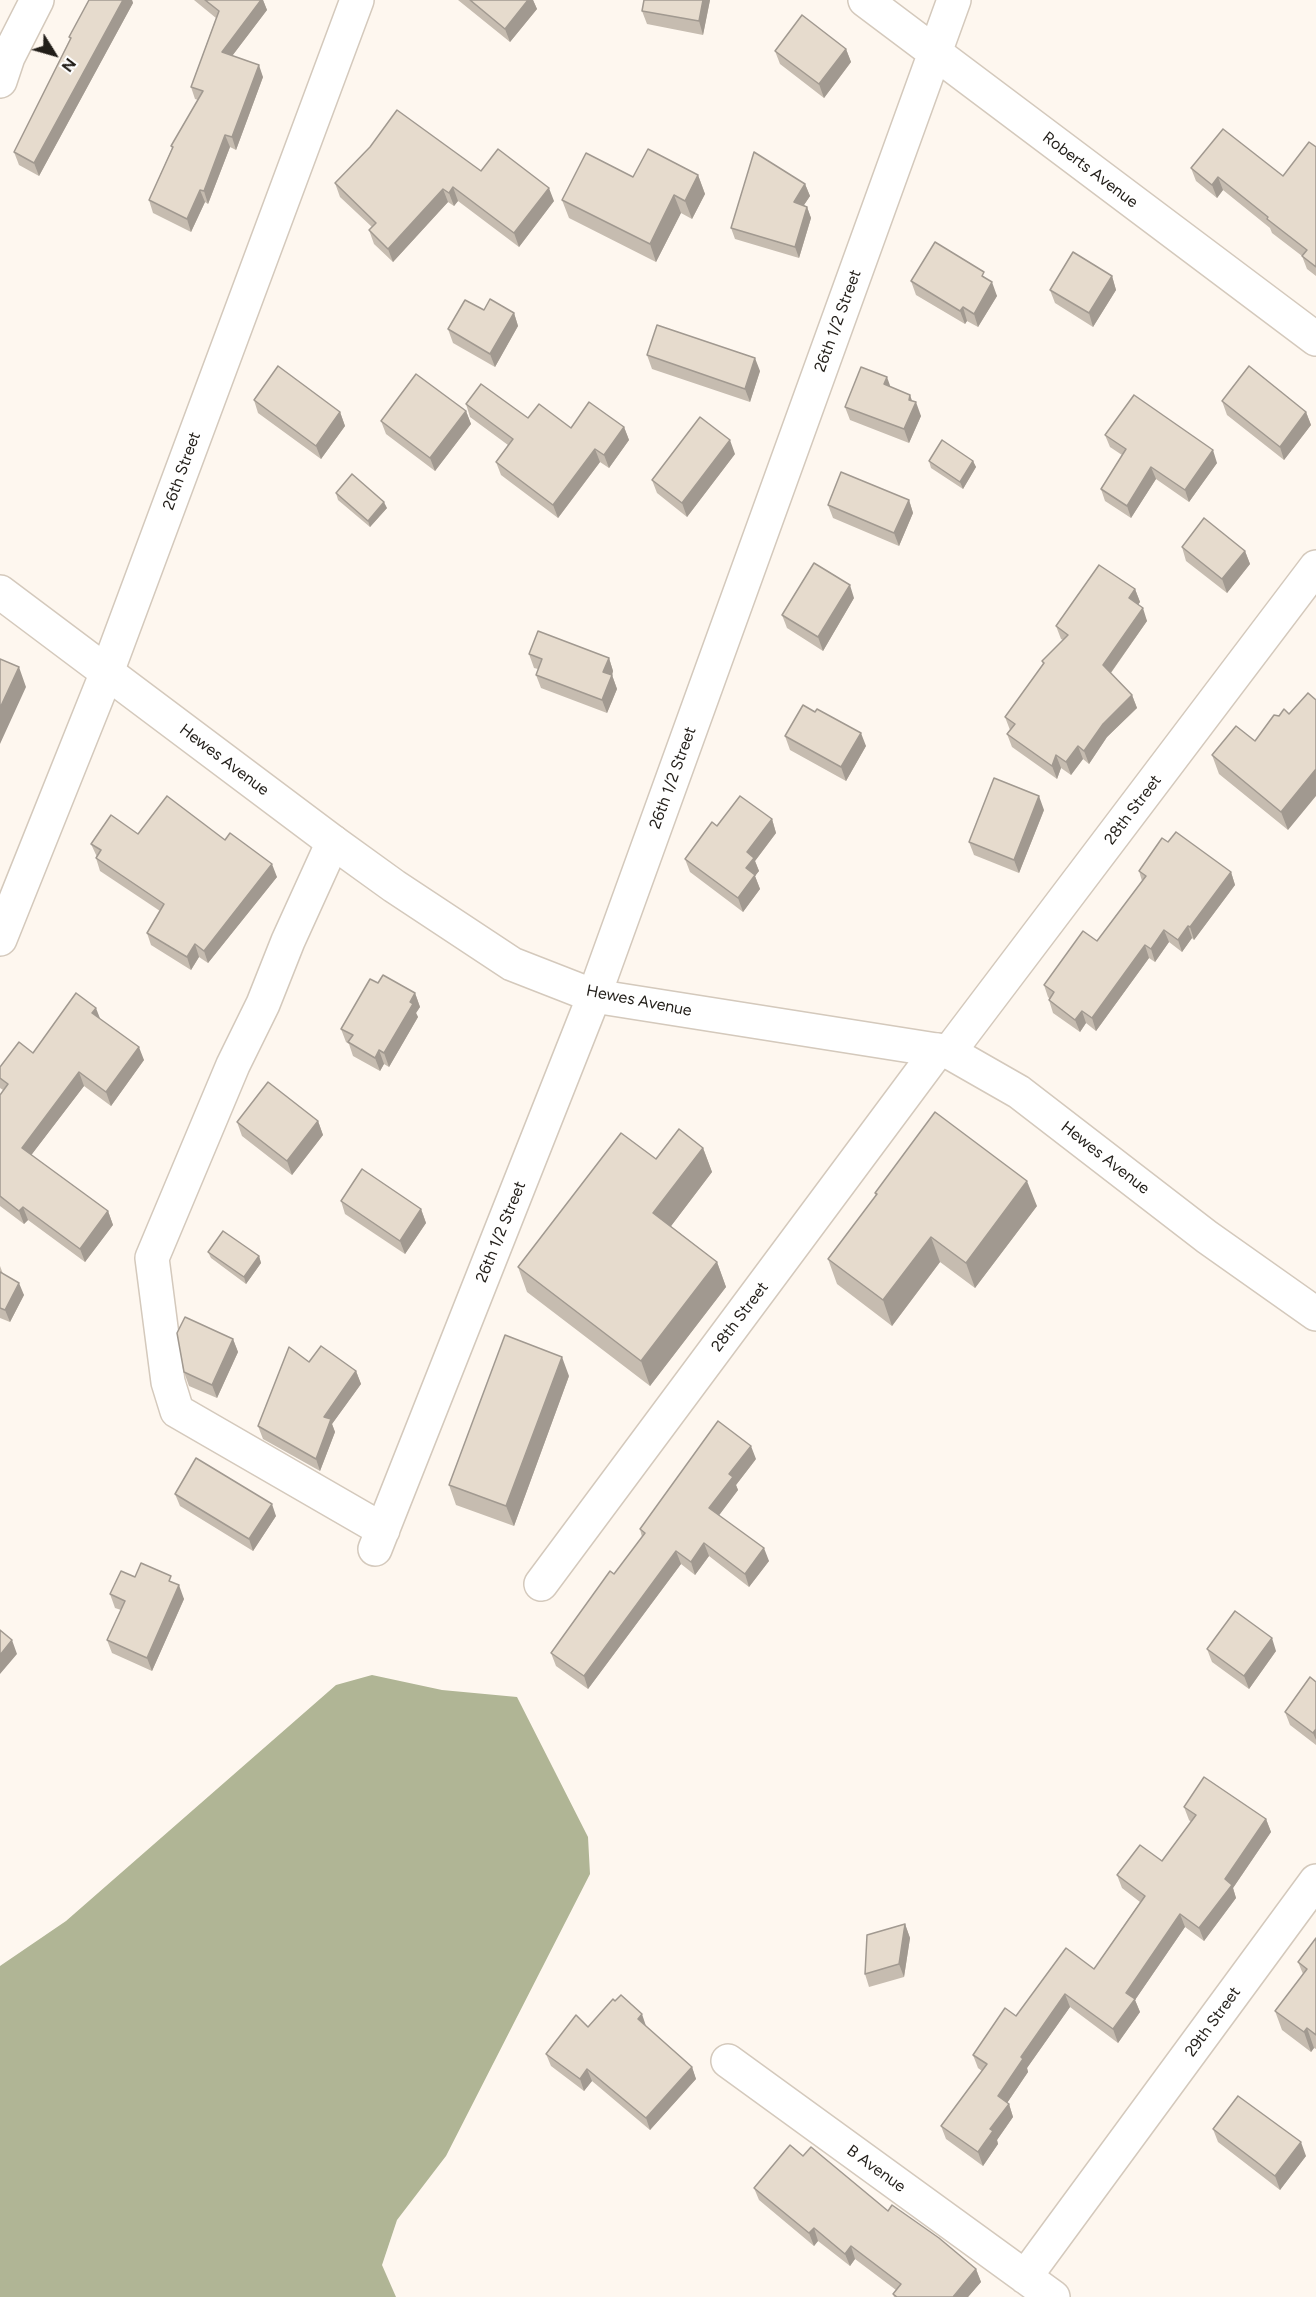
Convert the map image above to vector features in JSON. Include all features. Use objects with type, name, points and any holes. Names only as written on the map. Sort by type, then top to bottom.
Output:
[{"type":"street","points":[[0,81],[8,57],[37,0]]},
{"type":"street","name":"26th Street","points":[[0,939],[106,672],[357,0]]},
{"type":"street","name":"Roberts Avenue","points":[[865,0],[1316,339]]},
{"type":"street","name":"26th 1/2 Street","points":[[333,842],[288,941],[263,1004],[233,1065],[152,1258],[168,1382],[177,1411],[379,1539],[594,996],[954,0]]},
{"type":"street","name":"28th Street","points":[[541,1584],[944,1051],[1316,567]]},
{"type":"street","name":"Hewes Avenue","points":[[0,592],[333,842],[394,886],[512,964],[594,996],[944,1051],[1019,1092],[1207,1236],[1316,1314]]},
{"type":"street","name":"29th Street","points":[[1025,2277],[1316,1881]]},
{"type":"street","name":"B Avenue","points":[[728,2061],[1053,2297]]},
{"type":"green space","points":[[372,1675],[442,1690],[517,1697],[588,1837],[590,1874],[446,2156],[397,2220],[382,2265],[396,2297],[0,2297],[0,1966],[66,1921],[336,1685]]},
{"type":"building","points":[[89,0],[123,0],[34,163],[14,152]]},
{"type":"building","points":[[205,0],[261,0],[222,52],[259,65],[232,137],[225,135],[204,191],[200,190],[187,219],[149,200],[173,147],[171,146],[203,91],[191,87],[219,11]]},
{"type":"building","points":[[470,0],[528,0],[505,29]]},
{"type":"building","points":[[644,0],[703,0],[699,21],[642,11]]},
{"type":"building","points":[[802,15],[846,49],[819,84],[775,51]]},
{"type":"building","points":[[397,110],[481,171],[498,149],[549,188],[514,233],[453,187],[449,193],[443,189],[388,249],[369,230],[376,223],[335,183],[370,147]]},
{"type":"building","points":[[1223,129],[1283,176],[1309,142],[1316,147],[1316,267],[1302,256],[1307,250],[1218,177],[1212,185],[1191,168]]},
{"type":"building","points":[[648,149],[698,175],[685,201],[674,195],[650,244],[562,200],[586,153],[633,177]]},
{"type":"building","points":[[754,152],[805,184],[794,202],[807,207],[795,247],[731,228]]},
{"type":"building","points":[[935,242],[984,272],[982,276],[992,282],[974,314],[963,307],[960,311],[911,281]]},
{"type":"building","points":[[1073,252],[1112,276],[1089,313],[1050,290]]},
{"type":"building","points":[[490,299],[514,313],[490,354],[448,329],[465,300],[484,310]]},
{"type":"building","points":[[657,325],[755,358],[745,389],[647,355]]},
{"type":"building","points":[[278,366],[340,412],[316,446],[254,400]]},
{"type":"building","points":[[1249,366],[1306,412],[1280,447],[1222,401]]},
{"type":"building","points":[[861,367],[887,377],[884,384],[910,395],[909,400],[916,402],[904,429],[845,407]]},
{"type":"building","points":[[416,374],[466,411],[430,458],[381,421]]},
{"type":"building","points":[[481,384],[528,418],[539,404],[571,428],[589,402],[624,427],[604,455],[595,449],[553,505],[496,462],[513,439],[466,404]]},
{"type":"building","points":[[1134,395],[1213,450],[1185,490],[1151,467],[1127,506],[1101,489],[1126,449],[1105,435]]},
{"type":"building","points":[[700,417],[730,440],[682,503],[652,480]]},
{"type":"building","points":[[942,440],[973,461],[960,482],[929,461]]},
{"type":"building","points":[[841,472],[909,500],[894,533],[828,505]]},
{"type":"building","points":[[352,474],[384,502],[368,521],[336,493]]},
{"type":"building","points":[[1204,518],[1245,551],[1222,579],[1182,547]]},
{"type":"building","points":[[814,563],[850,585],[818,637],[782,615]]},
{"type":"building","points":[[1099,565],[1135,589],[1129,598],[1143,608],[1103,665],[1132,695],[1103,724],[1084,751],[1078,746],[1066,762],[1056,755],[1052,766],[1007,734],[1015,724],[1005,717],[1044,663],[1042,661],[1068,635],[1056,626]]},
{"type":"building","points":[[538,631],[609,658],[603,672],[612,675],[602,700],[536,675],[542,659],[529,654]]},
{"type":"building","points":[[0,659],[19,667],[0,708]]},
{"type":"building","points":[[1308,693],[1316,700],[1316,769],[1281,812],[1212,755],[1236,726],[1255,741],[1274,715],[1279,716],[1284,709],[1289,714]]},
{"type":"building","points":[[803,705],[815,712],[817,709],[861,733],[841,767],[785,736]]},
{"type":"building","points":[[994,778],[1039,796],[1014,860],[969,842]]},
{"type":"building","points":[[167,796],[225,840],[230,833],[272,864],[204,951],[195,944],[187,957],[147,933],[164,904],[96,858],[101,850],[91,844],[111,815],[138,834]]},
{"type":"building","points":[[740,796],[772,819],[747,852],[754,858],[746,868],[755,875],[738,898],[685,859],[712,822],[717,826]]},
{"type":"building","points":[[1176,832],[1231,872],[1178,940],[1164,930],[1151,949],[1145,945],[1092,1018],[1082,1011],[1075,1020],[1049,1000],[1054,992],[1044,985],[1083,931],[1097,941],[1146,876],[1139,871],[1162,838],[1168,842]]},
{"type":"building","points":[[383,975],[415,993],[410,1002],[413,1004],[384,1053],[379,1050],[375,1058],[348,1042],[353,1035],[341,1029],[370,979],[378,983]]},
{"type":"building","points":[[76,993],[96,1008],[92,1013],[139,1047],[106,1092],[79,1072],[22,1148],[108,1211],[80,1249],[23,1207],[19,1211],[0,1196],[0,1095],[8,1084],[0,1078],[0,1067],[19,1042],[33,1053]]},
{"type":"building","points":[[268,1082],[318,1121],[287,1161],[237,1122]]},
{"type":"building","points":[[935,1112],[1027,1181],[966,1263],[931,1237],[883,1300],[828,1259]]},
{"type":"building","points":[[679,1129],[703,1148],[653,1213],[717,1262],[641,1361],[518,1267],[621,1133],[656,1159]]},
{"type":"building","points":[[362,1169],[421,1209],[400,1241],[341,1201]]},
{"type":"building","points":[[223,1231],[259,1256],[244,1277],[208,1252]]},
{"type":"building","points":[[0,1272],[19,1283],[5,1310],[0,1308]]},
{"type":"building","points":[[185,1317],[233,1339],[212,1385],[184,1372],[177,1333]]},
{"type":"building","points":[[505,1335],[562,1357],[506,1506],[449,1485]]},
{"type":"building","points":[[321,1346],[356,1371],[324,1417],[331,1419],[316,1459],[258,1426],[289,1347],[309,1362]]},
{"type":"building","points":[[718,1421],[751,1446],[729,1474],[733,1477],[709,1508],[764,1548],[745,1574],[704,1543],[691,1562],[676,1551],[584,1676],[551,1653],[610,1571],[614,1574],[645,1533],[640,1529]]},
{"type":"building","points":[[196,1458],[272,1504],[249,1539],[175,1494]]},
{"type":"building","points":[[141,1563],[171,1576],[169,1581],[179,1585],[147,1658],[107,1640],[125,1601],[110,1594],[121,1571],[135,1577]]},
{"type":"building","points":[[1235,1611],[1272,1638],[1244,1676],[1207,1649]]},
{"type":"building","points":[[0,1630],[12,1640],[0,1655]]},
{"type":"building","points":[[1310,1677],[1316,1682],[1316,1729],[1313,1733],[1285,1712]]},
{"type":"building","points":[[1204,1777],[1266,1819],[1225,1879],[1232,1885],[1199,1928],[1180,1914],[1126,1993],[1135,1999],[1113,2029],[1065,1994],[1021,2057],[1023,2059],[998,2096],[1009,2104],[990,2129],[993,2131],[978,2152],[941,2126],[987,2064],[973,2055],[1005,2008],[1016,2016],[1066,1948],[1094,1969],[1145,1896],[1117,1875],[1140,1845],[1162,1861],[1196,1815],[1184,1807]]},
{"type":"building","points":[[905,1924],[899,1964],[865,1974],[867,1935]]},
{"type":"building","points":[[1316,1938],[1316,2035],[1307,2028],[1304,2032],[1275,2011],[1307,1969],[1298,1962]]},
{"type":"building","points":[[621,1995],[642,2014],[638,2019],[692,2067],[646,2118],[587,2069],[580,2079],[546,2054],[576,2015],[588,2027],[613,1999],[615,2001]]},
{"type":"building","points":[[1238,2096],[1301,2142],[1275,2176],[1213,2129]]},
{"type":"building","points":[[790,2145],[803,2156],[811,2147],[888,2211],[892,2205],[939,2238],[976,2269],[953,2297],[897,2297],[893,2294],[901,2284],[851,2246],[845,2254],[814,2228],[809,2233],[754,2188]]}]
